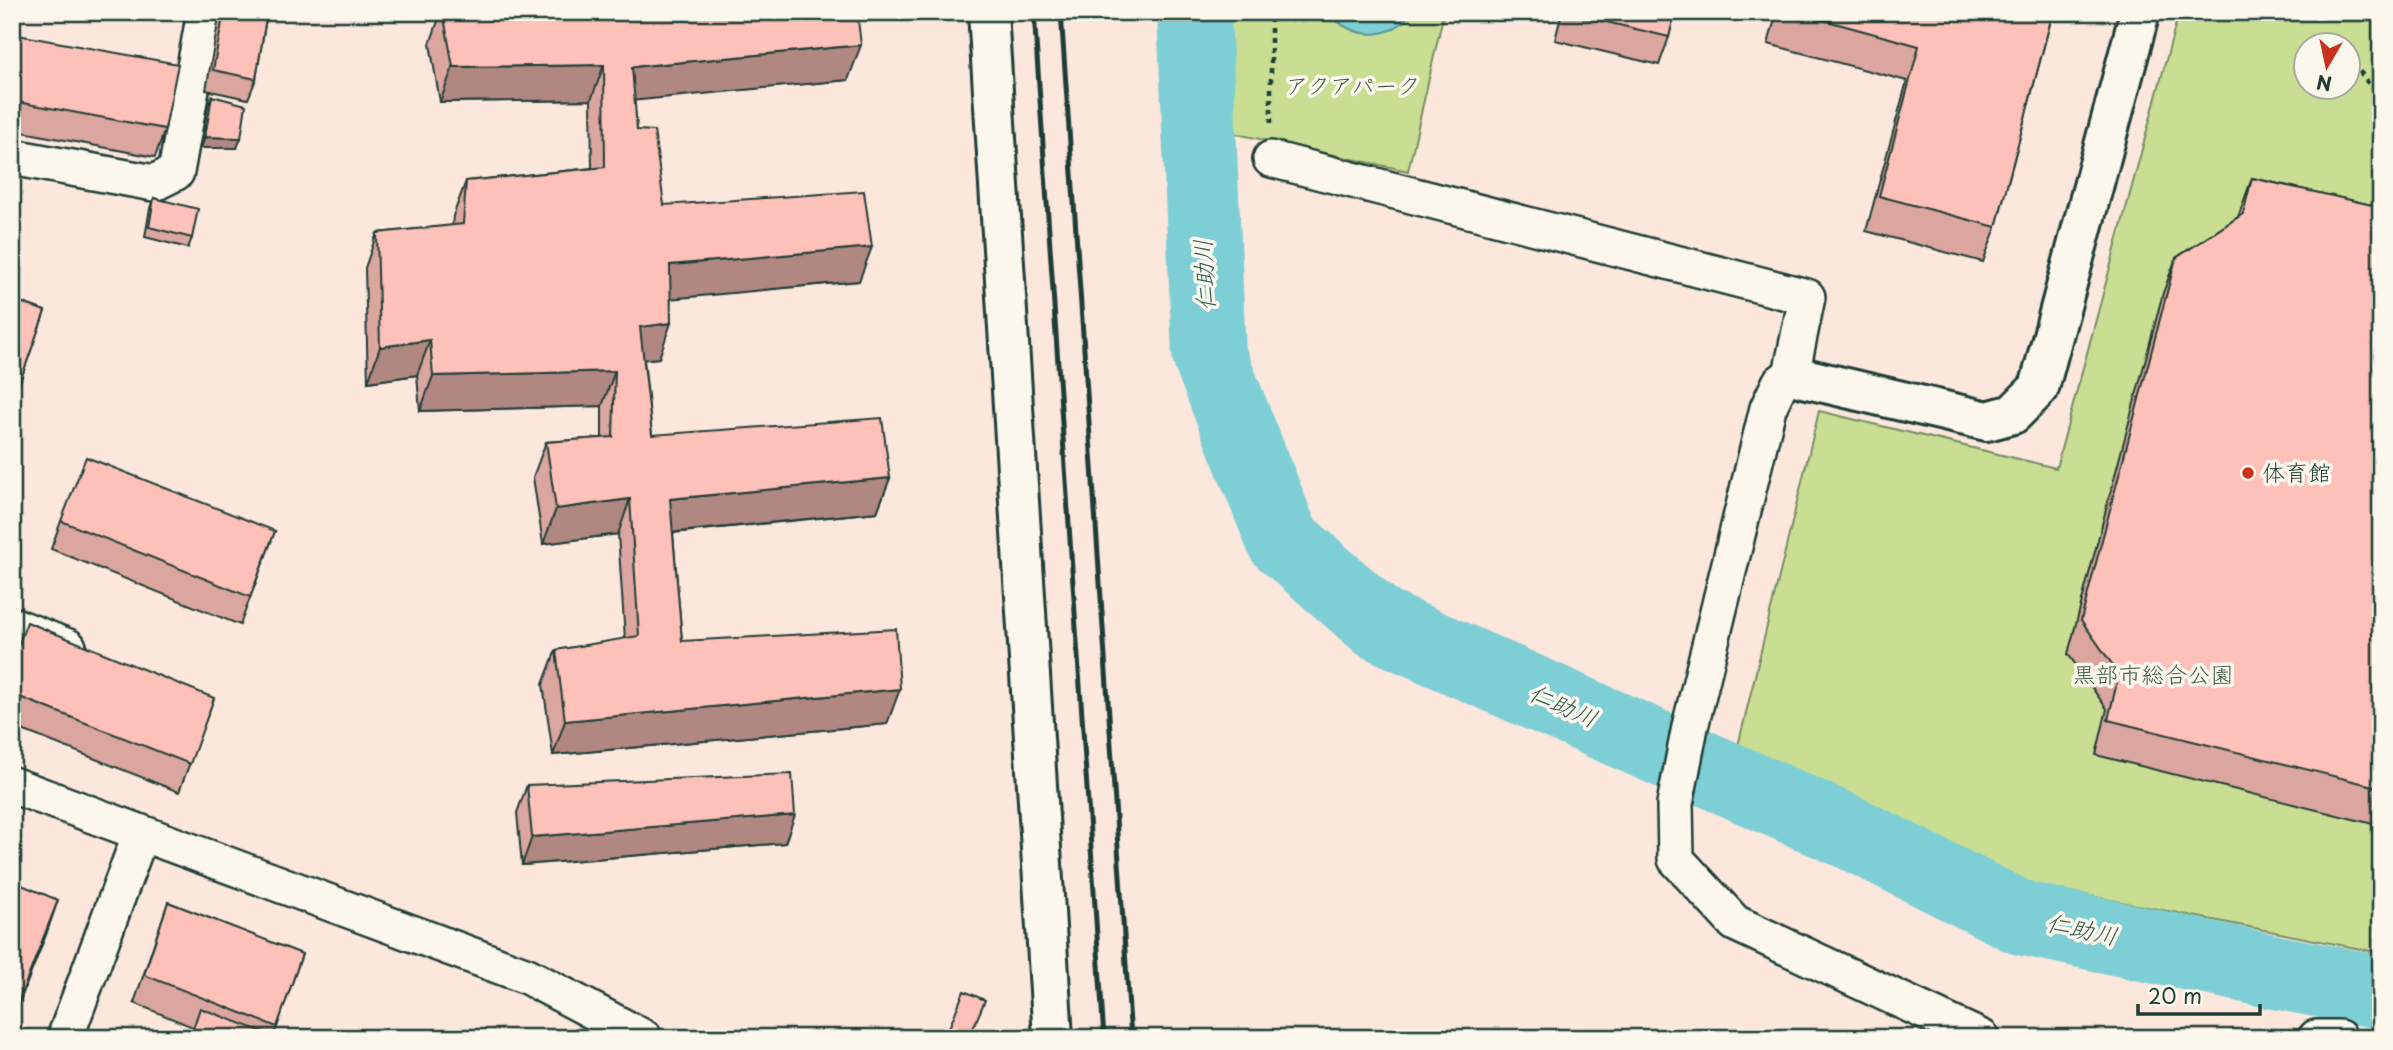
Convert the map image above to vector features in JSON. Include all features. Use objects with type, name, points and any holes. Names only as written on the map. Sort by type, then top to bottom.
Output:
[{"type":"street","points":[[12,157],[154,183],[176,172],[205,12]]},
{"type":"street","points":[[988,12],[1053,1038]]},
{"type":"street","points":[[1791,375],[1987,421],[2013,414],[2039,388],[2140,12]]},
{"type":"street","points":[[1271,159],[1807,297],[1791,375],[1780,383],[1768,408],[1690,726],[1675,804],[1676,859],[1735,923],[1982,1038]]},
{"type":"street","points":[[12,625],[103,661]]},
{"type":"street","points":[[12,785],[527,976],[644,1038]]},
{"type":"street","points":[[65,1038],[141,833]]},
{"type":"street","points":[[2316,1038],[2339,1038]]},
{"type":"path","points":[[1271,12],[1271,159]]},
{"type":"path","points":[[2362,75],[2381,101]]},
{"type":"green space","name":"アクアパーク","points":[[1226,12],[1444,12],[1408,171],[1232,133]]},
{"type":"green space","name":"黒部市総合公園","points":[[2179,12],[2381,12],[2381,953],[2035,885],[1738,746],[1819,411],[2056,468]]},
{"type":"water","points":[[1328,12],[1411,12],[1393,29],[1370,34],[1347,28]]},
{"type":"building","points":[[224,12],[267,12],[256,79],[213,70]]},
{"type":"building","points":[[443,12],[857,12],[861,45],[632,67],[637,130],[654,131],[664,205],[864,191],[872,247],[670,265],[671,323],[640,327],[652,435],[882,418],[890,478],[670,499],[682,641],[896,629],[900,689],[565,721],[556,650],[639,636],[630,499],[556,509],[546,442],[613,437],[615,371],[433,376],[430,340],[380,347],[377,233],[463,224],[466,181],[605,167],[604,65],[453,67]]},
{"type":"building","points":[[1565,12],[1675,12],[1669,37]]},
{"type":"building","points":[[1794,12],[2053,12],[1996,227],[1879,196],[1919,46]]},
{"type":"building","points":[[12,34],[178,64],[165,129],[12,101]]},
{"type":"building","points":[[212,96],[246,105],[241,138],[205,137]]},
{"type":"building","name":"体育館","points":[[2252,178],[2381,207],[2381,788],[2108,720],[2119,674],[2081,620],[2176,258],[2243,214]]},
{"type":"building","points":[[154,198],[198,209],[192,238],[149,227]]},
{"type":"building","points":[[12,299],[45,311],[21,379],[12,375]]},
{"type":"building","points":[[86,457],[275,531],[250,597],[61,521]]},
{"type":"building","points":[[27,622],[214,698],[190,764],[12,694],[12,662]]},
{"type":"building","points":[[792,774],[795,815],[532,837],[527,785]]},
{"type":"building","points":[[12,881],[58,900],[12,1018]]},
{"type":"building","points":[[168,902],[302,954],[277,1027],[144,975]]},
{"type":"building","points":[[964,991],[985,1000],[969,1038],[945,1038]]},
{"type":"building","points":[[200,1008],[274,1036],[190,1038]]},
{"type":"building","points":[[12,1030],[34,1038],[12,1038]]},
{"type":"waterway","name":"仁助川","points":[[1194,12],[1209,355],[1283,540],[1379,624],[1853,834],[2021,918],[2381,992]]},
{"type":"railway","points":[[1034,12],[1104,1038]]},
{"type":"railway","points":[[1061,12],[1131,1038]]},
{"type":"place","name":"体育館","points":[[2248,473]]}]
